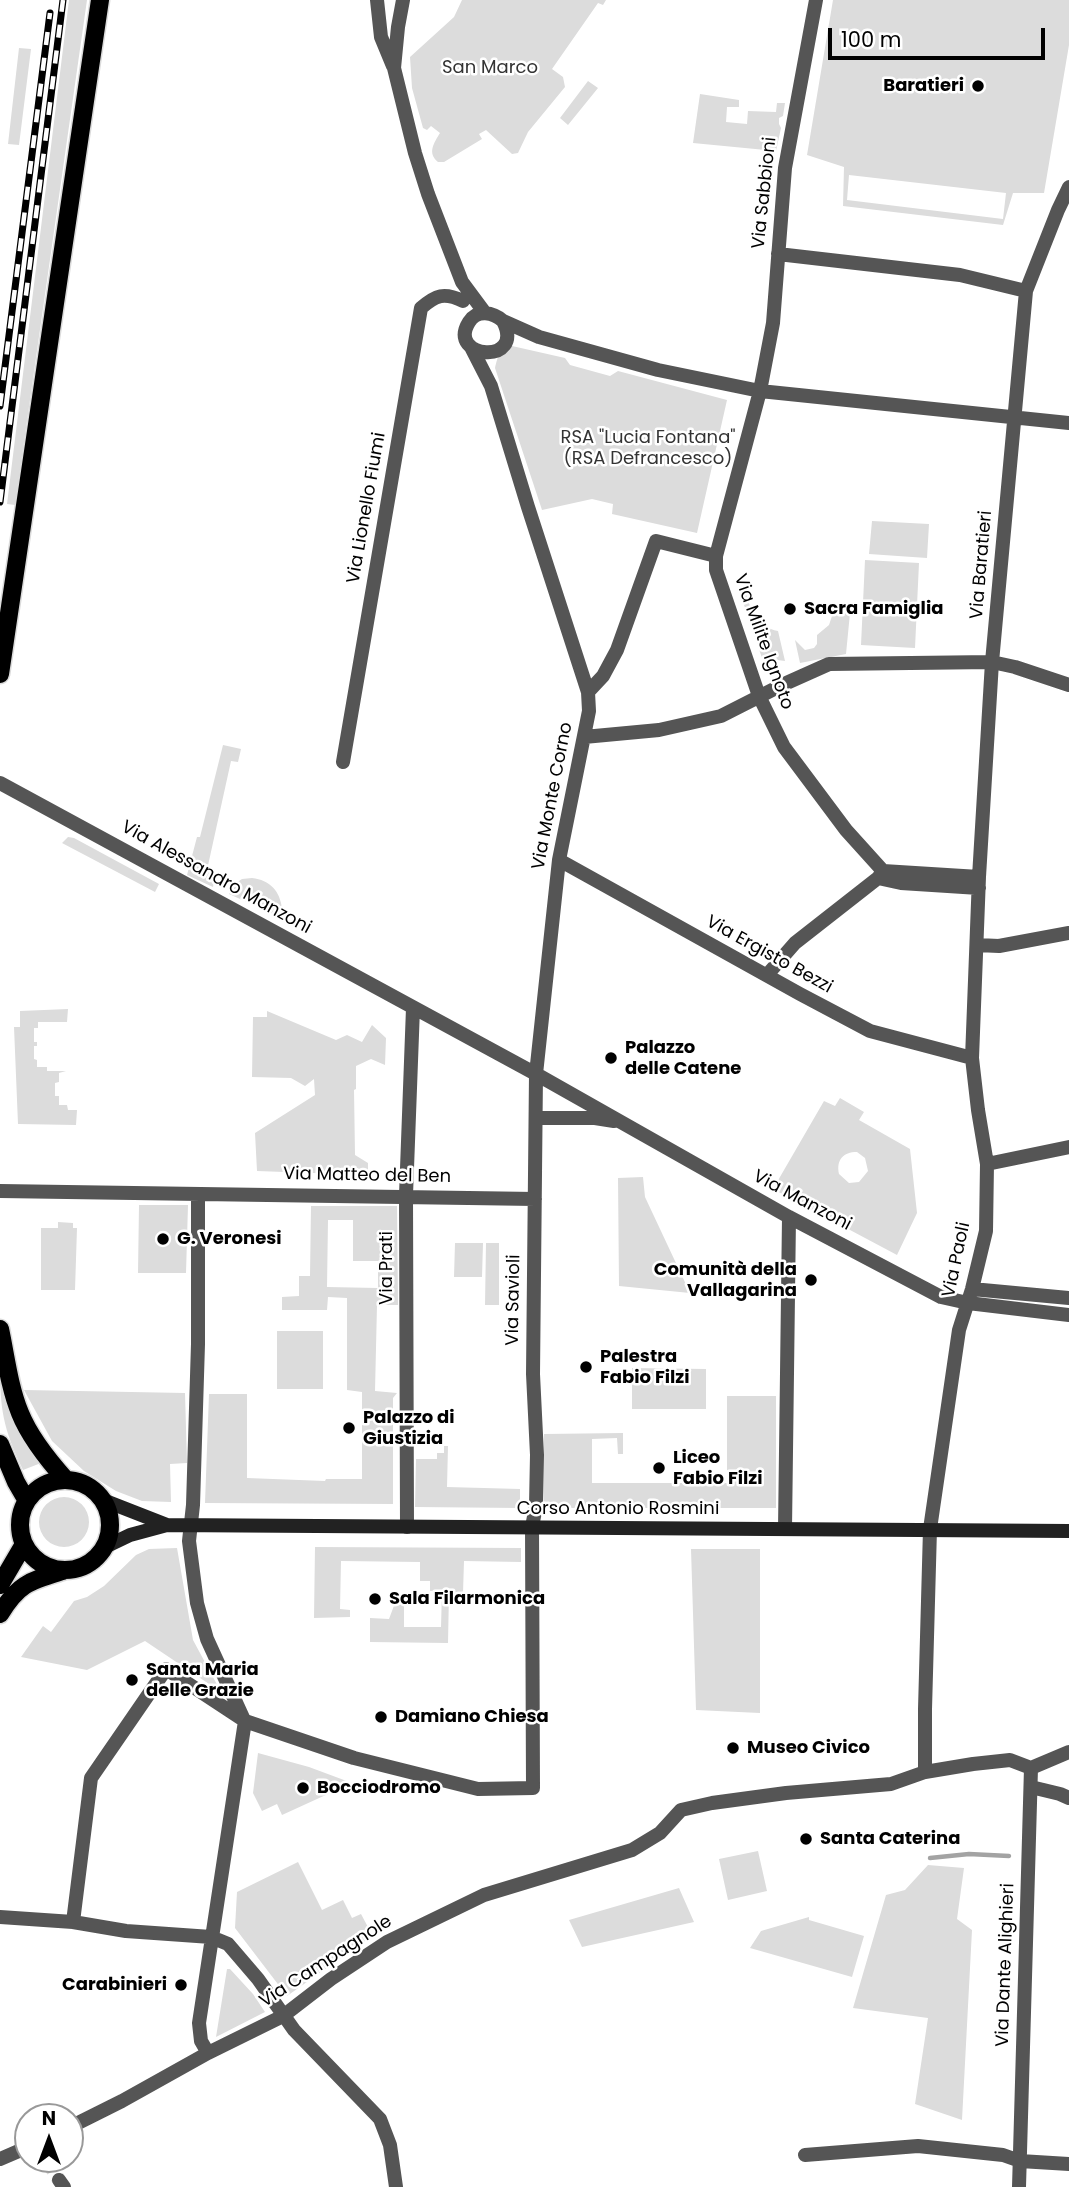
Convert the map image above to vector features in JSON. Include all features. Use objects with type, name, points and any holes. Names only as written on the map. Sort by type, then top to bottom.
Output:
[{"type":"main road","points":[[0,674],[100,0]]},
{"type":"main road","points":[[0,1329],[8,1374],[19,1412],[34,1439],[66,1480]]},
{"type":"main road","points":[[0,1444],[27,1501]]},
{"type":"main road","points":[[0,1614],[22,1586],[88,1565],[106,1547],[111,1523],[103,1500],[87,1485],[66,1480],[51,1482],[37,1490],[27,1501],[20,1521],[24,1544],[31,1555],[51,1569],[63,1571]]},
{"type":"main road","points":[[103,1500],[167,1525]]},
{"type":"main road","points":[[106,1547],[130,1535],[167,1525]]},
{"type":"main road","name":"Corso Antonio Rosmini","points":[[167,1525],[1069,1531]]},
{"type":"main road","points":[[0,1585],[24,1544]]},
{"type":"street","points":[[377,0],[381,37],[394,68],[419,167],[462,282],[485,313]]},
{"type":"street","points":[[394,68],[403,0]]},
{"type":"street","name":"Via Sabbioni","points":[[716,556],[760,391],[773,323],[785,168],[816,0]]},
{"type":"street","name":"Via Baratieri","points":[[977,950],[992,662],[1026,290],[1069,187]]},
{"type":"street","points":[[778,254],[960,275],[1026,290]]},
{"type":"street","points":[[462,282],[467,341],[491,386],[588,692],[603,676],[617,650],[656,541],[716,556]]},
{"type":"street","name":"Via Lionello Fiumi","points":[[344,762],[421,308],[434,297],[452,296],[463,301]]},
{"type":"street","points":[[467,328],[473,317],[485,313],[538,338],[658,370],[760,391],[1069,423]]},
{"type":"street","points":[[491,386],[506,327],[503,321]]},
{"type":"street","points":[[471,347],[483,354],[501,346],[538,338]]},
{"type":"street","name":"Via Milite Ignoto","points":[[716,556],[716,570],[759,696],[784,747],[881,874]]},
{"type":"street","points":[[584,737],[659,730],[721,716],[829,664],[992,662],[1069,685]]},
{"type":"street","name":"Via Monte Corno","points":[[536,1074],[559,860],[589,712],[588,692]]},
{"type":"street","name":"Via Alessandro Manzoni","points":[[0,783],[413,1008]]},
{"type":"street","name":"Via Ergisto Bezzi","points":[[559,860],[870,1031],[972,1058]]},
{"type":"street","points":[[767,975],[795,943],[881,874],[901,883],[979,882]]},
{"type":"street","points":[[977,950],[1069,933]]},
{"type":"street","name":"Via Paoli","points":[[925,1772],[930,1529],[959,1330],[986,1231],[987,1164],[972,1058],[977,950]]},
{"type":"street","name":"Via Manzoni","points":[[413,1008],[624,1122],[789,1217],[941,1297],[970,1296]]},
{"type":"street","name":"Via Prati","points":[[407,1527],[406,1195],[413,1008]]},
{"type":"street","name":"Via Savioli","points":[[245,1721],[354,1758],[441,1781],[478,1789],[533,1788],[532,1527],[536,1506],[537,1455],[533,1374],[536,1074]]},
{"type":"street","name":"Via Manzoni","points":[[536,1118],[594,1118],[624,1122]]},
{"type":"street","points":[[987,1164],[1069,1147]]},
{"type":"street","name":"Via Matteo del Ben","points":[[0,1191],[535,1199]]},
{"type":"street","points":[[198,1194],[198,1344],[189,1541],[197,1603],[207,1639],[245,1721],[200,2023],[201,2041],[208,2053]]},
{"type":"street","points":[[785,1529],[789,1217]]},
{"type":"street","points":[[970,1296],[1069,1298]]},
{"type":"street","points":[[970,1296],[1069,1315]]},
{"type":"street","points":[[73,1922],[91,1778],[166,1669],[245,1721]]},
{"type":"street","points":[[925,1772],[1010,1760],[1031,1768],[1069,1752]]},
{"type":"street","name":"Via Dante Alighieri","points":[[1019,2187],[1031,1768]]},
{"type":"street","name":"Via Campagnole","points":[[84,2120],[283,2016],[331,1979],[387,1942],[484,1895],[632,1850],[660,1833],[681,1810],[775,1795],[891,1784],[925,1772]]},
{"type":"street","points":[[1031,1787],[1069,1798]]},
{"type":"street","points":[[0,1917],[211,1937],[228,1944],[258,1979],[294,2030],[380,2119],[390,2145],[396,2187]]},
{"type":"street","points":[[805,2155],[918,2146],[1003,2155],[1020,2161],[1069,2164]]},
{"type":"green space","points":[[69,0],[87,0],[15,505],[7,504]]},
{"type":"green space","name":"San Marco","points":[[462,0],[606,0],[603,5],[598,3],[552,69],[563,77],[565,87],[528,132],[518,153],[512,154],[486,130],[479,134],[482,139],[444,162],[438,162],[432,152],[440,133],[431,126],[427,130],[423,128],[412,88],[410,57],[454,17]]},
{"type":"green space","points":[[833,0],[1069,0],[1069,45],[1044,193],[1013,193],[1003,225],[843,206],[844,167],[807,155]],"holes":[[[849,175],[1006,193],[1003,219],[847,200]]]},
{"type":"green space","points":[[19,48],[31,49],[19,145],[8,144]]},
{"type":"green space","points":[[588,81],[598,88],[568,125],[560,118]]},
{"type":"green space","points":[[700,94],[739,100],[739,107],[727,107],[726,122],[747,124],[748,111],[776,112],[777,103],[785,103],[783,116],[779,118],[781,128],[776,151],[693,143]]},
{"type":"green space","name":"RSA \"Lucia Fontana\" (RSA Defrancesco)","points":[[512,346],[565,358],[570,365],[610,376],[618,371],[727,400],[697,533],[612,514],[613,504],[592,499],[542,510],[495,368],[500,354]]},
{"type":"green space","name":"Sacra Famiglia","points":[[872,521],[929,524],[927,558],[869,554]]},
{"type":"green space","name":"Sacra Famiglia","points":[[865,560],[919,563],[915,648],[861,645]]},
{"type":"green space","points":[[745,589],[755,615],[765,626],[778,631],[785,661],[762,658],[740,593]]},
{"type":"green space","points":[[838,612],[850,613],[846,654],[800,663],[795,640],[805,650],[814,648],[817,635],[829,625],[832,616]]},
{"type":"green space","points":[[223,745],[241,749],[238,762],[231,761],[207,870],[216,872],[213,887],[187,875],[197,837],[200,837]]},
{"type":"green space","points":[[68,837],[159,884],[155,892],[62,843]]},
{"type":"green space","points":[[242,879],[264,881],[276,892],[282,909],[278,916],[229,894],[230,887]]},
{"type":"green space","points":[[68,1009],[67,1022],[38,1022],[38,1028],[34,1028],[34,1042],[37,1042],[37,1046],[34,1046],[34,1059],[37,1060],[37,1067],[47,1067],[47,1071],[66,1071],[59,1073],[59,1082],[55,1083],[55,1096],[59,1096],[59,1105],[67,1105],[68,1110],[77,1110],[76,1125],[18,1124],[14,1027],[20,1027],[20,1011]]},
{"type":"green space","points":[[267,1011],[336,1040],[347,1035],[362,1042],[372,1025],[386,1038],[385,1065],[371,1059],[356,1066],[355,1155],[368,1163],[368,1175],[257,1171],[255,1133],[315,1095],[314,1079],[305,1086],[291,1078],[252,1077],[253,1017],[267,1017]]},
{"type":"green space","points":[[840,1098],[864,1112],[859,1120],[910,1149],[917,1213],[897,1255],[773,1189],[824,1101],[835,1106]],"holes":[[[857,1152],[865,1158],[868,1171],[859,1182],[849,1183],[839,1174],[840,1161],[844,1155]]]},
{"type":"green space","points":[[643,1177],[645,1197],[690,1293],[619,1286],[618,1178]]},
{"type":"green space","name":"G. Veronesi","points":[[139,1205],[188,1205],[186,1273],[138,1273]]},
{"type":"green space","points":[[311,1206],[397,1206],[398,1305],[377,1305],[375,1391],[397,1393],[393,1398],[393,1504],[205,1503],[209,1394],[247,1394],[247,1478],[325,1481],[362,1479],[362,1392],[347,1390],[347,1298],[328,1297],[327,1310],[282,1310],[282,1297],[299,1296],[299,1276],[310,1276]],"holes":[[[328,1220],[353,1220],[353,1261],[378,1261],[378,1288],[327,1287]]]},
{"type":"green space","points":[[58,1222],[73,1223],[73,1228],[77,1228],[75,1290],[41,1290],[41,1228],[58,1228]]},
{"type":"green space","points":[[455,1243],[483,1243],[482,1277],[454,1277]]},
{"type":"green space","points":[[486,1243],[499,1243],[499,1305],[485,1305]]},
{"type":"green space","points":[[277,1331],[323,1331],[323,1389],[277,1389]]},
{"type":"green space","points":[[0,1364],[41,1463],[23,1470],[4,1418]]},
{"type":"green space","points":[[632,1368],[706,1369],[706,1409],[632,1409]]},
{"type":"green space","points":[[24,1390],[185,1393],[187,1463],[170,1464],[171,1502],[142,1501],[116,1491],[84,1471],[52,1441]]},
{"type":"green space","points":[[727,1396],[776,1396],[776,1508],[544,1508],[544,1434],[623,1433],[623,1454],[618,1454],[617,1438],[592,1439],[592,1483],[727,1483]]},
{"type":"green space","points":[[444,1446],[448,1446],[447,1487],[520,1489],[520,1508],[415,1507],[416,1459],[437,1459],[437,1453],[444,1453]]},
{"type":"green space","points":[[64,1497],[82,1504],[89,1522],[82,1540],[64,1547],[46,1540],[39,1522],[46,1504]]},
{"type":"green space","points":[[315,1547],[521,1548],[521,1562],[464,1561],[463,1593],[449,1592],[448,1643],[370,1642],[370,1618],[389,1619],[395,1603],[395,1593],[404,1593],[404,1627],[441,1627],[442,1591],[430,1591],[430,1581],[420,1581],[420,1562],[341,1561],[340,1609],[350,1610],[350,1617],[314,1618]]},
{"type":"green space","points":[[177,1548],[193,1640],[221,1692],[145,1641],[87,1670],[21,1657],[43,1626],[51,1632],[74,1601],[87,1597],[104,1586],[136,1555],[149,1549]]},
{"type":"green space","points":[[691,1549],[760,1549],[760,1713],[696,1710]]},
{"type":"green space","name":"Bocciodromo","points":[[258,1753],[309,1767],[352,1783],[282,1815],[277,1804],[262,1811],[253,1793]]},
{"type":"green space","points":[[758,1851],[767,1891],[728,1900],[719,1859]]},
{"type":"green space","points":[[298,1862],[322,1910],[343,1900],[352,1918],[361,1914],[369,1929],[368,1939],[287,1996],[235,1928],[237,1892]]},
{"type":"green space","points":[[928,1865],[964,1868],[957,1919],[972,1930],[962,2120],[915,2104],[928,2018],[853,2008],[886,1895],[905,1890]]},
{"type":"green space","points":[[679,1888],[694,1922],[582,1947],[569,1920]]},
{"type":"green space","points":[[809,1917],[809,1920],[864,1936],[852,1977],[750,1948],[761,1931]]},
{"type":"green space","points":[[227,1969],[253,1994],[265,2012],[216,2037]]},
{"type":"waterway","points":[[930,1858],[969,1854],[1009,1856]]},
{"type":"tunnel","points":[[55,2173],[59,2180]]},
{"type":"railway","points":[[0,502],[63,0]]},
{"type":"railway","points":[[0,406],[50,13]]},
{"type":"place","name":"Baratieri","points":[[978,86]]},
{"type":"place","name":"Sacra Famiglia","points":[[790,609]]},
{"type":"place","name":"Palazzo delle Catene","points":[[611,1058]]},
{"type":"place","name":"G. Veronesi","points":[[163,1239]]},
{"type":"place","name":"Comunità della Vallagarina","points":[[811,1280]]},
{"type":"place","name":"Palestra Fabio Filzi","points":[[586,1367]]},
{"type":"place","name":"Palazzo di Giustizia","points":[[349,1428]]},
{"type":"place","name":"Liceo Fabio Filzi","points":[[659,1468]]},
{"type":"place","name":"Sala Filarmonica","points":[[375,1599]]},
{"type":"place","name":"Santa Maria delle Grazie","points":[[132,1680]]},
{"type":"place","name":"Damiano Chiesa","points":[[381,1717]]},
{"type":"place","name":"Museo Civico","points":[[733,1748]]},
{"type":"place","name":"Bocciodromo","points":[[303,1788]]},
{"type":"place","name":"Santa Caterina","points":[[806,1839]]},
{"type":"place","name":"Carabinieri","points":[[181,1985]]}]
